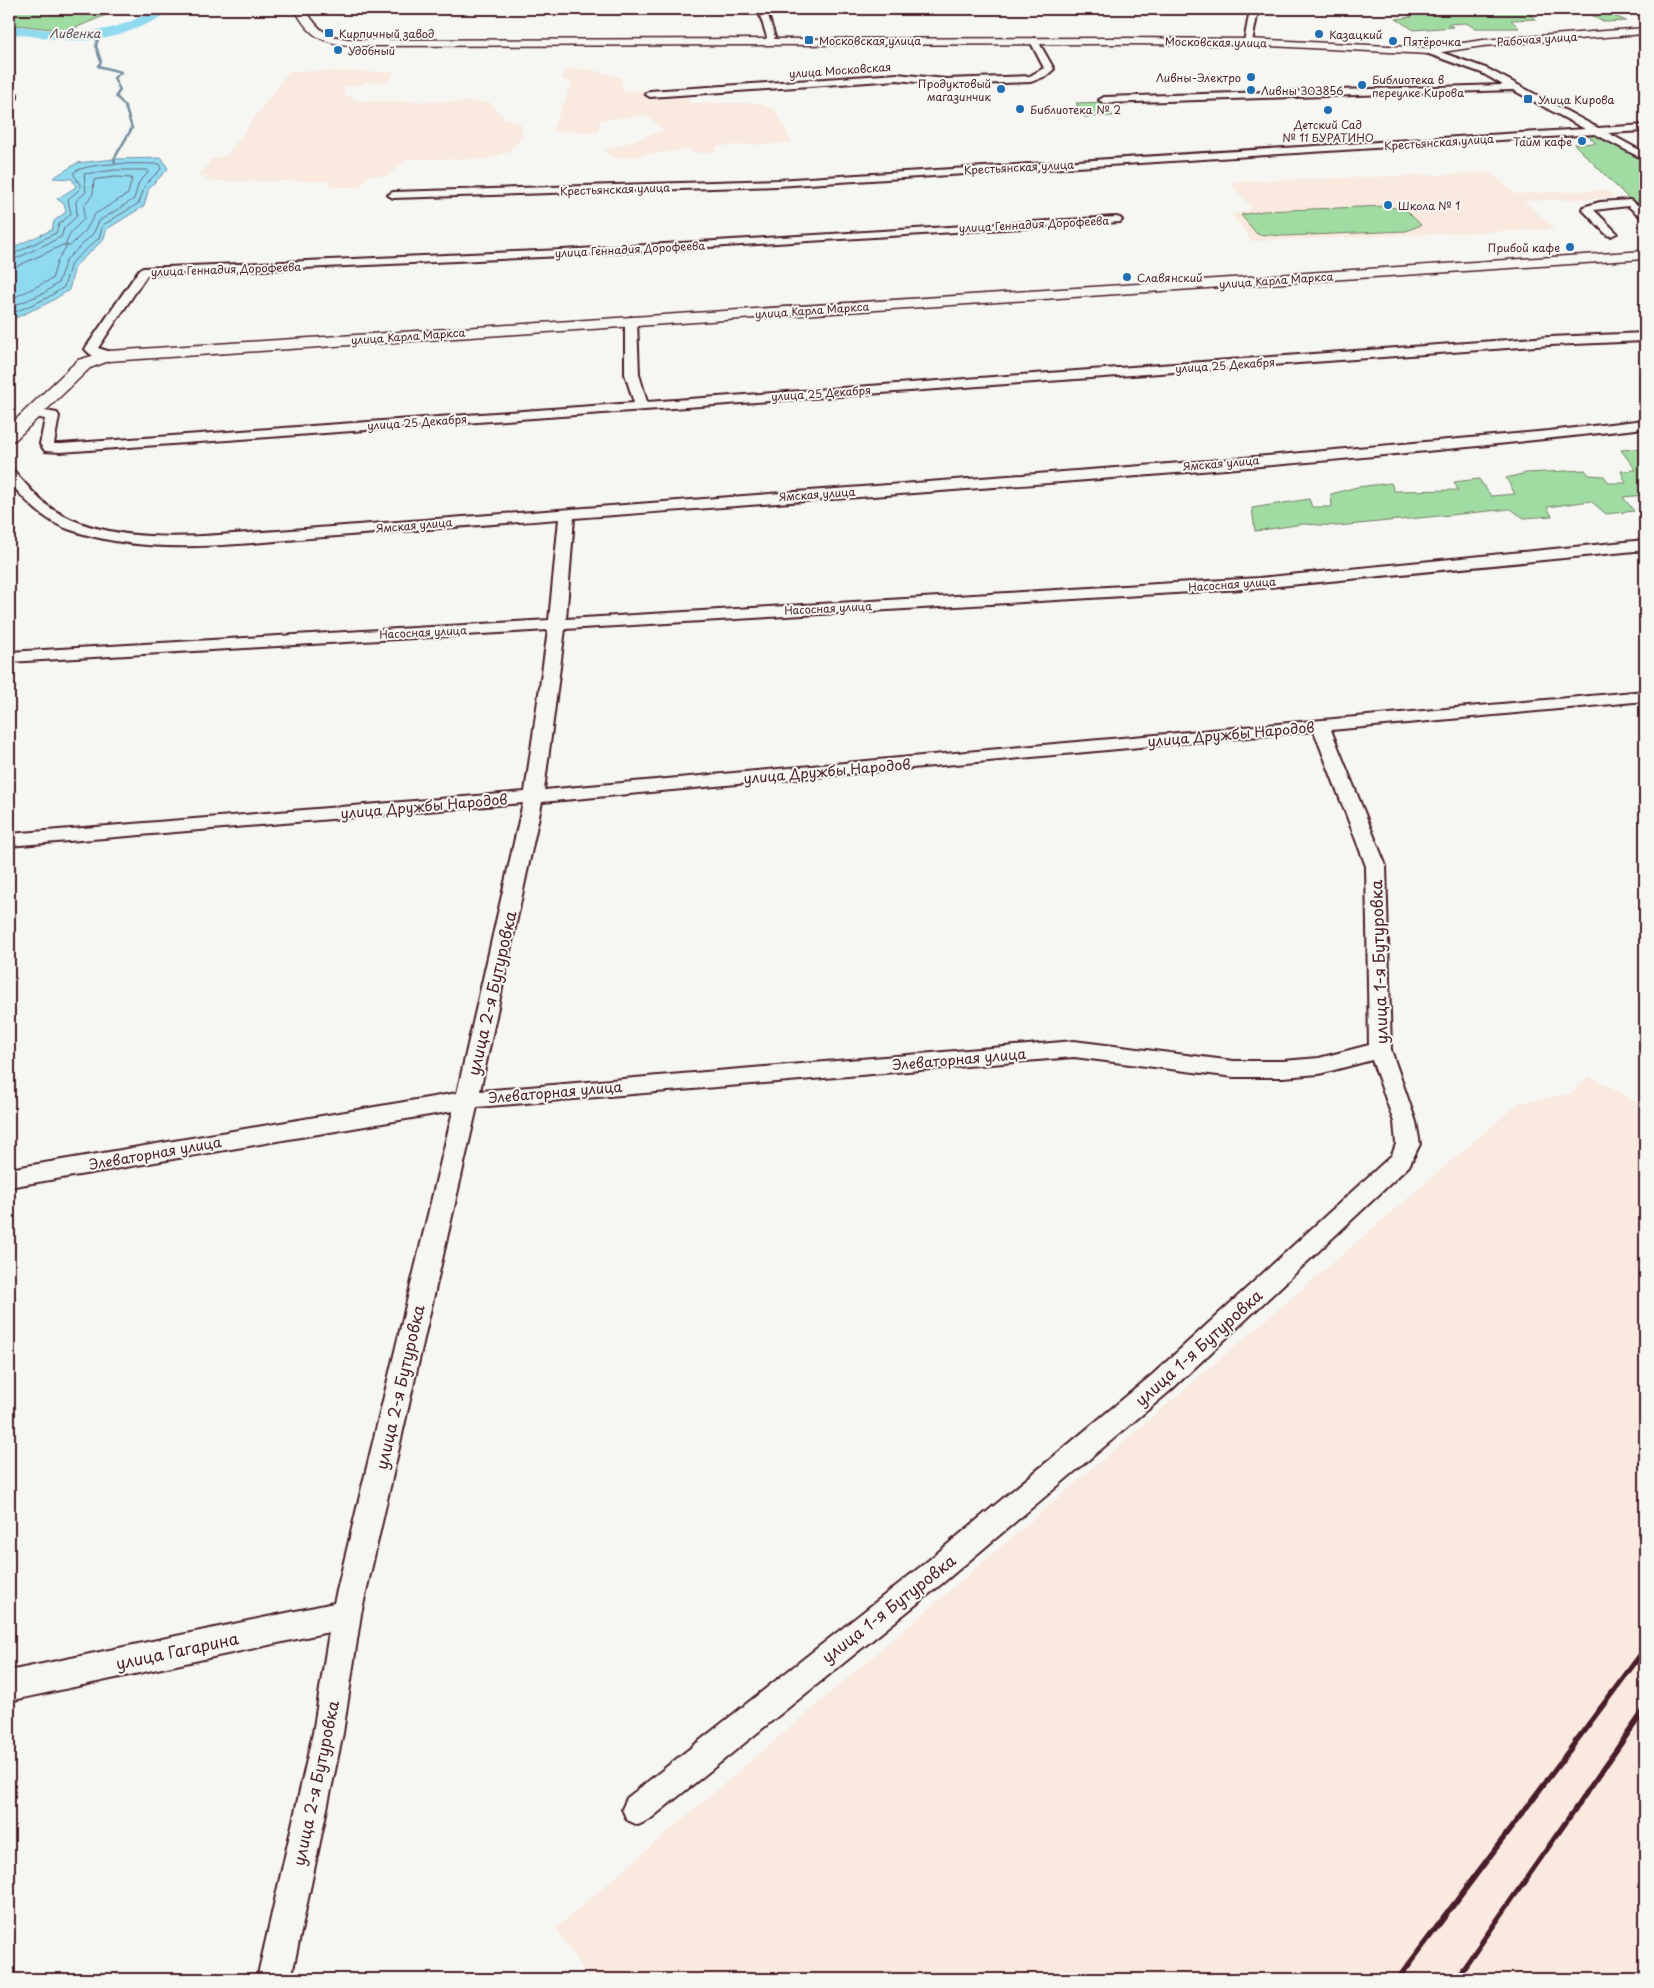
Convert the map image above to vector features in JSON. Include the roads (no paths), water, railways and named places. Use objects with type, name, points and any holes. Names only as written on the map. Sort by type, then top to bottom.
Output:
[{"type":"street","name":"Московская улица","points":[[300,9],[315,34],[326,39],[343,42],[1248,42],[1429,51]]},
{"type":"street","points":[[762,9],[771,37],[768,42]]},
{"type":"street","points":[[1248,42],[1253,15],[1261,9]]},
{"type":"street","name":"Рабочая улица","points":[[1429,51],[1497,42],[1645,31]]},
{"type":"street","name":"улица Московская","points":[[650,94],[889,78],[946,82],[1031,79],[1044,74],[1049,69],[1034,41]]},
{"type":"street","points":[[1429,51],[1468,64],[1516,87],[1645,157]]},
{"type":"street","points":[[1104,100],[1516,87]]},
{"type":"street","name":"Крестьянская улица","points":[[393,195],[777,183],[1645,128]]},
{"type":"street","points":[[1611,233],[1587,208],[1600,205],[1630,204],[1645,216]]},
{"type":"street","name":"улица Геннадия Дорофеева","points":[[109,356],[98,354],[91,349],[143,272],[563,253],[1116,220]]},
{"type":"street","name":"улица Карла Маркса","points":[[9,436],[84,364],[109,356],[1645,255]]},
{"type":"street","points":[[631,321],[632,374],[642,406]]},
{"type":"street","name":"улица 25 Декабря","points":[[33,412],[52,416],[47,444],[50,448],[55,448],[1550,341],[1645,337]]},
{"type":"street","name":"Ямская улица","points":[[9,474],[47,512],[68,523],[97,534],[130,538],[203,539],[278,536],[1221,464],[1645,424]]},
{"type":"street","name":"улица 2-я Бутуровка","points":[[274,1979],[328,1733],[346,1614],[467,1100],[534,797],[557,624],[567,513]]},
{"type":"street","name":"Насосная улица","points":[[9,657],[1260,583],[1645,545]]},
{"type":"street","name":"улица Дружбы Народов","points":[[9,840],[534,797],[1645,696]]},
{"type":"street","name":"улица 1-я Бутуровка","points":[[638,1809],[794,1682],[934,1573],[1161,1383],[1400,1160],[1408,1144],[1405,1122],[1380,1050],[1376,866],[1321,726]]},
{"type":"street","name":"Элеваторная улица","points":[[9,1178],[467,1100],[1074,1050],[1234,1069],[1266,1070],[1319,1066],[1380,1050]]},
{"type":"street","name":"улица Гагарина","points":[[9,1686],[346,1614]]},
{"type":"water","points":[[162,158],[168,169],[149,188],[144,206],[107,229],[103,240],[75,266],[69,290],[50,302],[9,321],[9,252],[20,244],[52,230],[54,221],[66,212],[64,204],[57,199],[76,187],[72,179],[53,178],[77,163],[114,159]]},
{"type":"waterway","name":"Ливенка","points":[[9,29],[64,35],[97,35],[124,28],[166,9]]},
{"type":"waterway","points":[[99,35],[96,46],[101,62],[98,66],[121,72],[114,78],[120,90],[116,96],[125,106],[132,128],[114,159],[115,164]]},
{"type":"railway","points":[[1398,1979],[1645,1649]]},
{"type":"railway","points":[[1456,1979],[1645,1709]]},
{"type":"place","name":"Кирпичный завод","points":[[329,33]]},
{"type":"place","name":"Казацкий","points":[[1319,34]]},
{"type":"place","name":"Московская улица","points":[[809,40]]},
{"type":"place","name":"Пятёрочка","points":[[1393,41]]},
{"type":"place","name":"Удобный","points":[[338,50]]},
{"type":"place","name":"Ливны-Электро","points":[[1251,77]]},
{"type":"place","name":"Библиотека в переулке Кирова","points":[[1362,85]]},
{"type":"place","name":"Продуктовый магазинчик","points":[[1001,89]]},
{"type":"place","name":"Ливны 303856","points":[[1251,90]]},
{"type":"place","name":"Улица Кирова","points":[[1528,99]]},
{"type":"place","name":"Библиотека № 2","points":[[1020,109]]},
{"type":"place","name":"Детский Сад № 11 БУРАТИНО","points":[[1328,110]]},
{"type":"place","name":"Тайм кафе","points":[[1582,141]]},
{"type":"place","name":"Школа № 1","points":[[1388,205]]},
{"type":"place","name":"Прибой кафе","points":[[1570,247]]},
{"type":"place","name":"Славянский","points":[[1127,277]]}]
